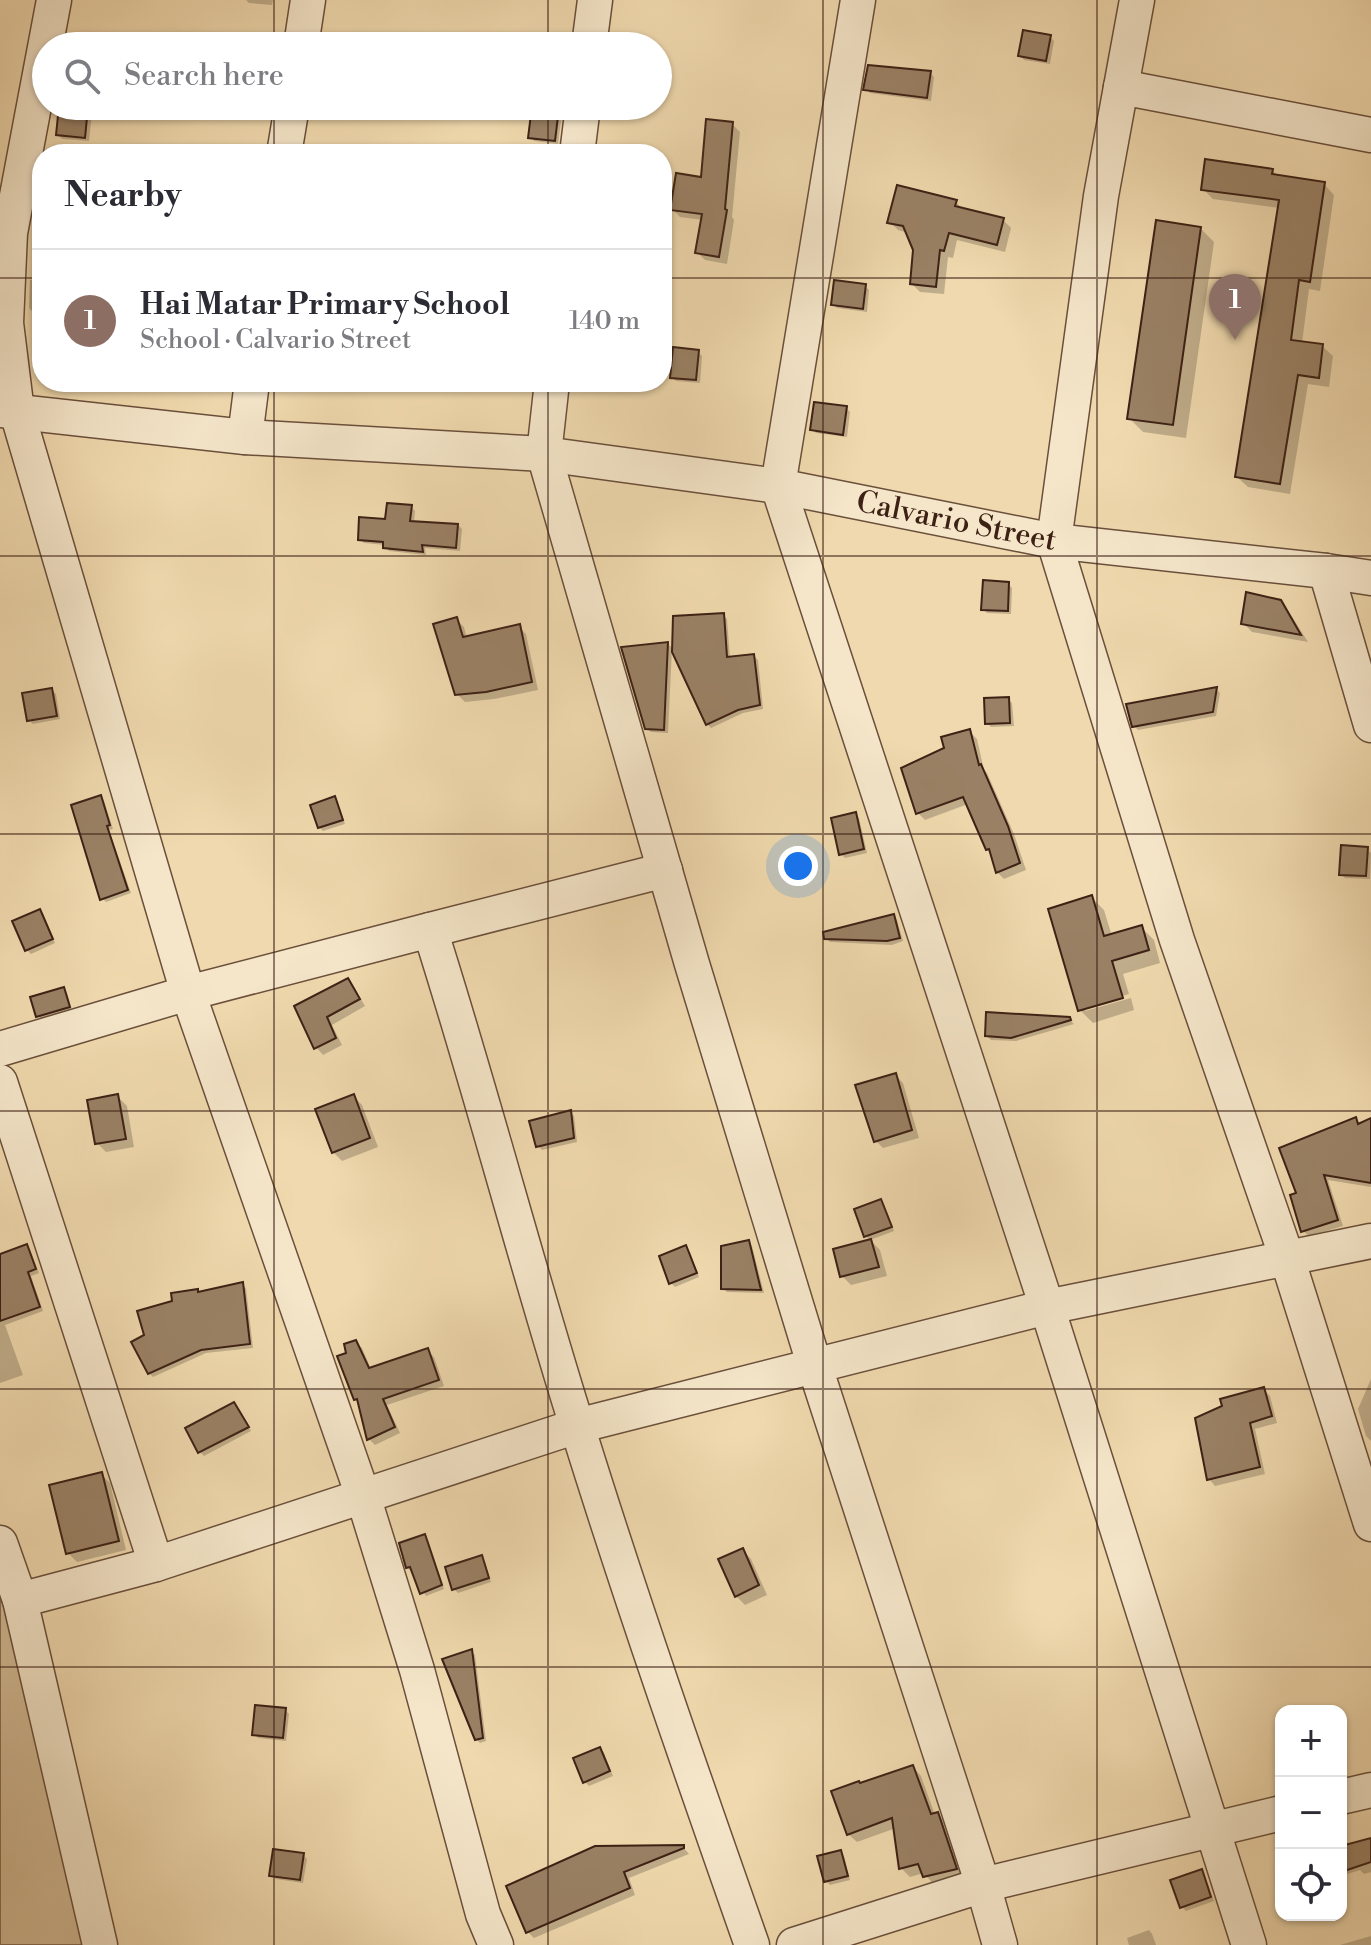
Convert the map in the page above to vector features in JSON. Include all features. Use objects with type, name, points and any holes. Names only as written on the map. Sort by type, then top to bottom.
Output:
[{"type":"street","points":[[48,32],[54,0]]},
{"type":"street","points":[[303,32],[308,0]]},
{"type":"street","points":[[591,32],[595,0]]},
{"type":"street","points":[[858,0],[778,486],[1047,1307],[1249,1945]]},
{"type":"street","points":[[1137,0],[1101,196],[1054,541],[1177,940],[1287,1258],[1371,1524]]},
{"type":"street","points":[[1121,87],[1371,135]]},
{"type":"street","points":[[32,116],[10,233],[6,323],[8,411],[188,993],[363,1496],[417,1670],[483,1914],[496,1945]]},
{"type":"street","points":[[286,144],[290,120]]},
{"type":"street","points":[[578,144],[581,120]]},
{"type":"street","points":[[245,437],[251,392]]},
{"type":"street","points":[[551,392],[544,454],[815,1367],[1000,1945]]},
{"type":"street","name":"Calvario Street","points":[[8,411],[245,437],[544,454],[778,486],[1054,541],[1371,578]]},
{"type":"street","points":[[1326,571],[1371,725]]},
{"type":"street","points":[[0,1049],[188,993],[665,870]]},
{"type":"street","points":[[430,930],[577,1426],[646,1643],[752,1945]]},
{"type":"street","points":[[0,1082],[156,1564]]},
{"type":"street","points":[[20,1600],[156,1564],[577,1426],[1047,1307],[1371,1241]]},
{"type":"street","points":[[0,1543],[20,1600],[100,1945]]},
{"type":"street","points":[[1347,1796],[1371,1790]]},
{"type":"street","points":[[794,1945],[983,1885],[1275,1814]]},
{"type":"shaded area","points":[[0,1547],[106,1945],[0,1945]]},
{"type":"building","points":[[1023,30],[1051,35],[1046,61],[1018,56]]},
{"type":"building","points":[[868,65],[931,71],[927,98],[863,90]]},
{"type":"building","points":[[706,119],[733,122],[727,210],[719,257],[695,253],[702,214],[672,210],[676,173],[701,177]]},
{"type":"building","points":[[58,120],[87,120],[85,138],[56,135]]},
{"type":"building","points":[[530,120],[558,120],[555,141],[528,138]]},
{"type":"building","points":[[1205,159],[1273,169],[1272,174],[1325,182],[1310,282],[1299,280],[1291,340],[1323,344],[1319,378],[1298,375],[1280,484],[1235,477],[1279,200],[1201,190]]},
{"type":"building","points":[[897,185],[957,200],[955,206],[1004,218],[997,245],[949,233],[944,251],[940,250],[936,287],[910,284],[913,250],[903,226],[887,223]]},
{"type":"building","points":[[1156,220],[1201,227],[1173,425],[1127,419]]},
{"type":"building","points":[[834,280],[866,284],[863,309],[831,305]]},
{"type":"building","points":[[673,347],[699,350],[696,380],[672,378]]},
{"type":"building","points":[[814,402],[847,406],[843,435],[810,430]]},
{"type":"building","points":[[387,503],[412,505],[410,521],[458,524],[456,548],[422,545],[423,552],[383,548],[383,542],[358,540],[359,517],[385,519]]},
{"type":"building","points":[[983,580],[1009,582],[1008,611],[981,610]]},
{"type":"building","points":[[1246,592],[1281,600],[1301,635],[1241,624]]},
{"type":"building","points":[[724,613],[727,657],[754,654],[760,705],[738,710],[706,725],[672,652],[673,616]]},
{"type":"building","points":[[457,617],[463,637],[520,624],[532,682],[455,695],[433,624]]},
{"type":"building","points":[[668,642],[664,730],[645,729],[621,647]]},
{"type":"building","points":[[1217,687],[1213,712],[1132,727],[1126,704]]},
{"type":"building","points":[[52,688],[57,716],[27,721],[22,693]]},
{"type":"building","points":[[1009,697],[1010,723],[985,724],[984,698]]},
{"type":"building","points":[[970,729],[979,765],[1008,826],[1020,863],[996,873],[989,849],[986,850],[963,797],[916,814],[901,768],[944,748],[941,737]]},
{"type":"building","points":[[101,795],[110,825],[107,826],[128,890],[100,900],[71,805]]},
{"type":"building","points":[[335,796],[343,820],[318,828],[310,805]]},
{"type":"building","points":[[856,812],[864,849],[839,855],[831,818]]},
{"type":"building","points":[[1341,845],[1368,847],[1366,876],[1339,875]]},
{"type":"building","points":[[1092,895],[1104,936],[1142,925],[1149,950],[1112,961],[1123,998],[1078,1011],[1048,909]]},
{"type":"building","points":[[40,909],[53,939],[25,951],[12,921]]},
{"type":"building","points":[[894,914],[900,938],[887,941],[824,939],[823,932]]},
{"type":"building","points":[[348,978],[360,999],[327,1017],[336,1038],[314,1049],[294,1006]]},
{"type":"building","points":[[64,987],[70,1007],[36,1017],[30,997]]},
{"type":"building","points":[[986,1012],[1070,1017],[1071,1020],[1011,1038],[985,1036]]},
{"type":"building","points":[[896,1073],[912,1130],[874,1142],[855,1085]]},
{"type":"building","points":[[118,1094],[126,1139],[95,1144],[87,1100]]},
{"type":"building","points":[[354,1094],[370,1138],[332,1153],[315,1109]]},
{"type":"building","points":[[571,1110],[574,1138],[536,1147],[529,1121]]},
{"type":"building","points":[[1356,1117],[1358,1124],[1371,1118],[1371,1183],[1324,1175],[1338,1220],[1301,1232],[1290,1195],[1296,1193],[1279,1148]]},
{"type":"building","points":[[881,1199],[892,1227],[864,1237],[854,1209]]},
{"type":"building","points":[[871,1239],[879,1267],[840,1277],[833,1249]]},
{"type":"building","points":[[749,1240],[761,1290],[721,1289],[721,1246]]},
{"type":"building","points":[[27,1244],[36,1269],[28,1272],[40,1307],[0,1321],[0,1254]]},
{"type":"building","points":[[686,1245],[697,1273],[669,1284],[659,1256]]},
{"type":"building","points":[[243,1282],[250,1344],[201,1350],[148,1374],[131,1342],[144,1335],[137,1311],[172,1301],[171,1293],[198,1289],[198,1292]]},
{"type":"building","points":[[356,1340],[369,1368],[428,1348],[439,1380],[383,1399],[395,1427],[367,1440],[357,1399],[354,1400],[337,1356],[346,1353],[344,1344]]},
{"type":"building","points":[[1264,1387],[1272,1416],[1250,1423],[1260,1467],[1207,1480],[1195,1418],[1222,1406],[1220,1399]]},
{"type":"building","points":[[234,1402],[249,1427],[198,1453],[185,1428]]},
{"type":"building","points":[[102,1472],[119,1541],[66,1554],[49,1485]]},
{"type":"building","points":[[425,1534],[442,1585],[420,1594],[410,1567],[406,1568],[399,1543]]},
{"type":"building","points":[[743,1548],[759,1585],[735,1597],[718,1559]]},
{"type":"building","points":[[482,1555],[489,1578],[452,1590],[445,1567]]},
{"type":"building","points":[[472,1649],[483,1738],[475,1740],[442,1659]]},
{"type":"building","points":[[255,1705],[286,1708],[283,1738],[252,1735]]},
{"type":"building","points":[[600,1747],[610,1771],[583,1783],[573,1758]]},
{"type":"building","points":[[913,1765],[931,1814],[938,1812],[957,1869],[923,1877],[918,1864],[899,1869],[892,1818],[847,1835],[831,1791]]},
{"type":"building","points":[[1371,1838],[1371,1862],[1347,1870],[1347,1844]]},
{"type":"building","points":[[684,1845],[684,1848],[624,1872],[630,1888],[526,1933],[506,1886],[595,1846]]},
{"type":"building","points":[[273,1849],[304,1853],[300,1880],[269,1876]]},
{"type":"building","points":[[841,1850],[848,1876],[824,1882],[817,1856]]},
{"type":"building","points":[[1202,1869],[1211,1897],[1180,1908],[1170,1880]]},
{"type":"place","name":"Hai Matar Primary School","points":[[1235,340]]}]
